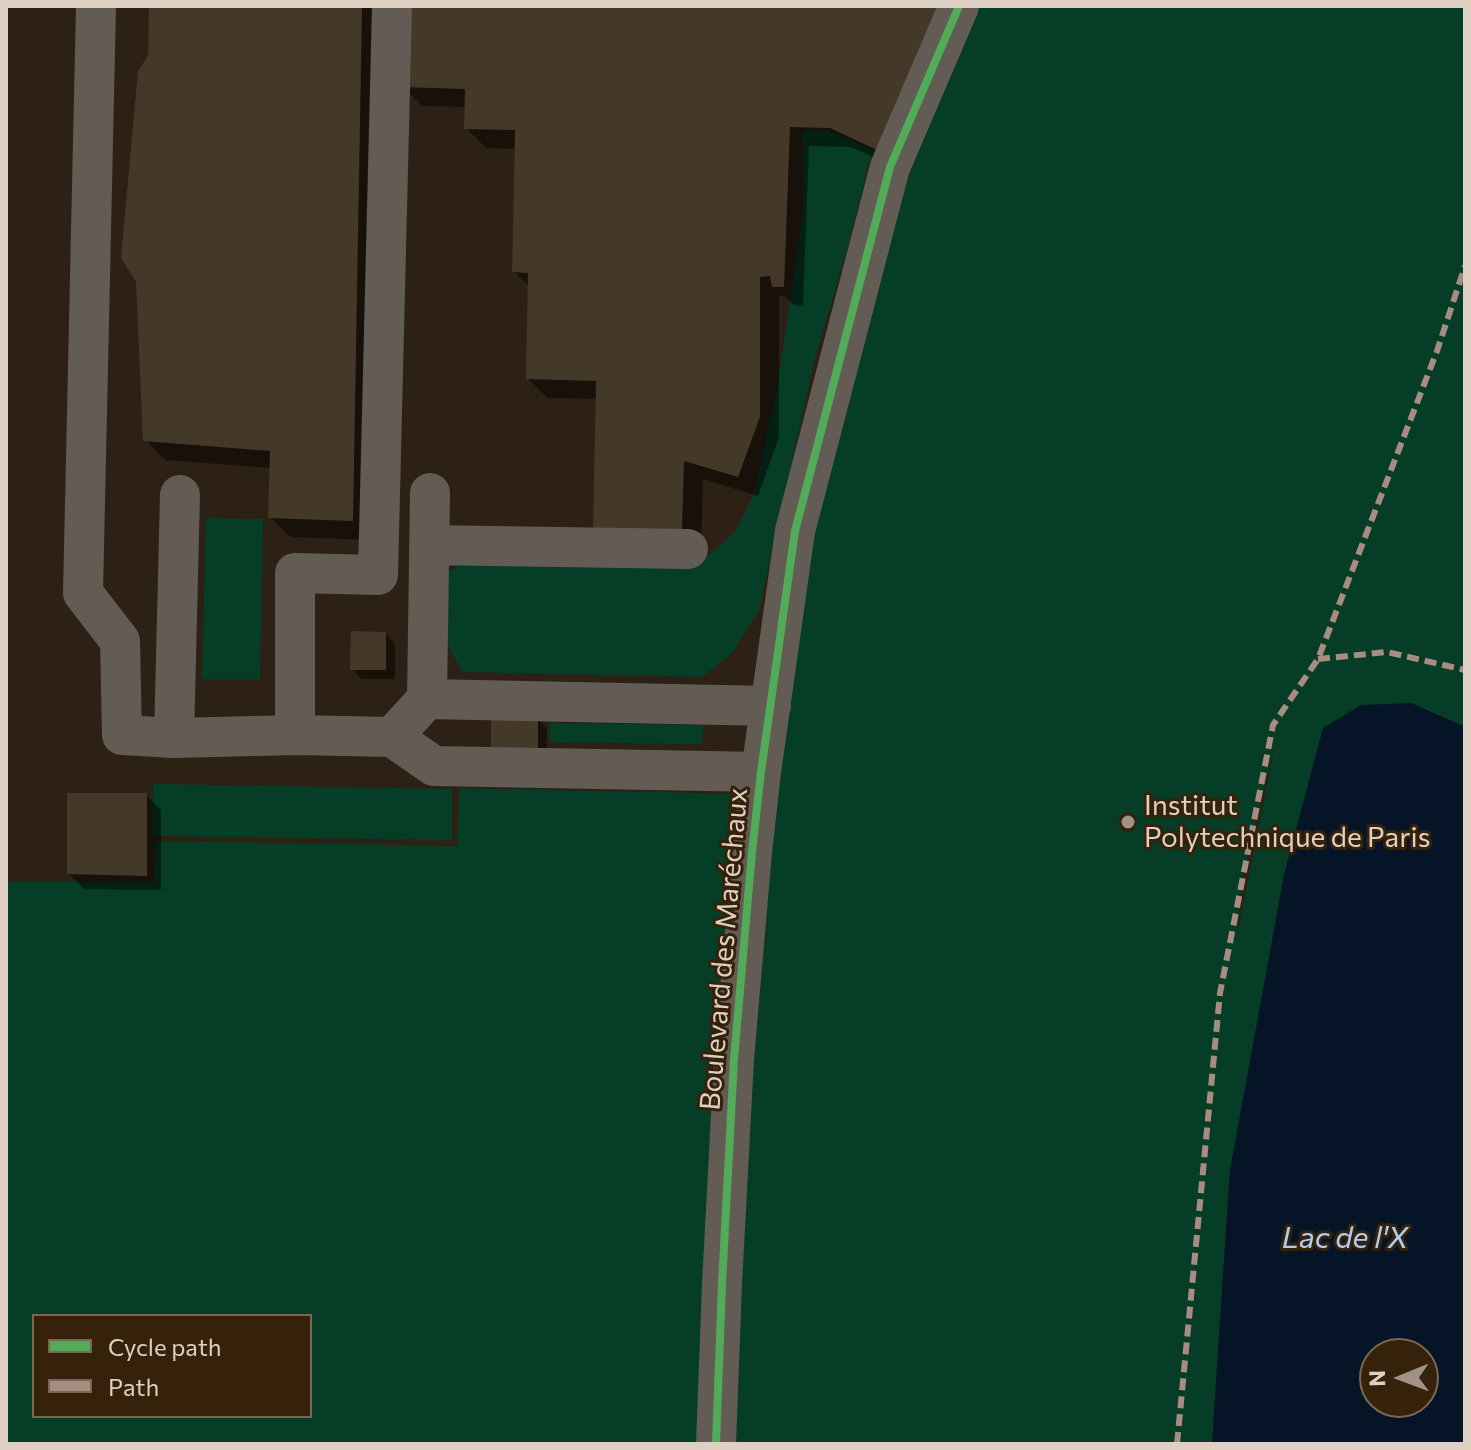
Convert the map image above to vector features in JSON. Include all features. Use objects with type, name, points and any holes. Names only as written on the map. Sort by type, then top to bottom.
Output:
[{"type":"lane","points":[[96,6],[83,593],[120,641],[122,735],[174,738],[295,735],[392,737],[434,766],[761,772]]},
{"type":"lane","points":[[295,735],[295,573],[378,575],[392,6]]},
{"type":"lane","name":"Boulevard des Maréchaux","points":[[716,1444],[734,1059],[761,772],[795,531],[890,167],[959,6]]},
{"type":"lane","points":[[392,737],[427,699],[430,493]]},
{"type":"lane","points":[[174,738],[180,495]]},
{"type":"lane","points":[[429,545],[688,549]]},
{"type":"lane","points":[[427,699],[771,706]]},
{"type":"green space","name":"Institut Polytechnique de Paris","points":[[969,6],[1465,6],[1465,727],[1411,703],[1229,1178],[1212,1444],[718,1444],[795,531],[898,174]],"holes":[[[1275,743],[1236,941],[1243,876]]]},
{"type":"green space","points":[[803,131],[829,131],[874,150],[815,358],[759,610],[733,652],[702,677],[463,672],[445,634],[446,572],[469,561],[693,564],[735,532],[755,491],[778,382],[803,214]]},
{"type":"green space","points":[[206,518],[263,519],[260,679],[202,679]]},
{"type":"green space","points":[[549,723],[703,725],[702,744],[550,742]]},
{"type":"green space","points":[[153,784],[452,789],[452,840],[152,836]]},
{"type":"green space","points":[[459,788],[741,794],[703,1444],[6,1444],[6,882],[154,882],[156,841],[457,846]]},
{"type":"water","name":"Lac de l'X","points":[[1411,703],[1465,727],[1465,1444],[1212,1444],[1230,1170],[1284,875],[1323,728],[1361,705]]},
{"type":"building","points":[[149,6],[362,6],[353,521],[268,518],[270,451],[143,441],[136,282],[121,258],[138,71],[148,56]]},
{"type":"building","points":[[402,6],[941,6],[877,150],[830,128],[790,127],[784,287],[772,287],[770,276],[760,277],[760,417],[738,477],[684,461],[682,531],[593,530],[596,381],[526,379],[528,273],[512,272],[515,130],[464,129],[465,89],[401,87]]},
{"type":"building","points":[[351,631],[386,632],[386,670],[350,670]]},
{"type":"building","points":[[491,717],[538,717],[538,749],[491,748]]},
{"type":"building","points":[[67,793],[147,793],[147,876],[67,874]]},
{"type":"marked path","points":[[1177,1444],[1220,993],[1273,725],[1318,659],[1437,351],[1465,266]]},
{"type":"marked path","points":[[1318,659],[1387,652],[1465,670]]},
{"type":"cycle path","points":[[716,1444],[734,1059],[761,772],[795,531],[890,167],[959,6]]},
{"type":"place","name":"Institut Polytechnique de Paris","points":[[1128,822]]}]
